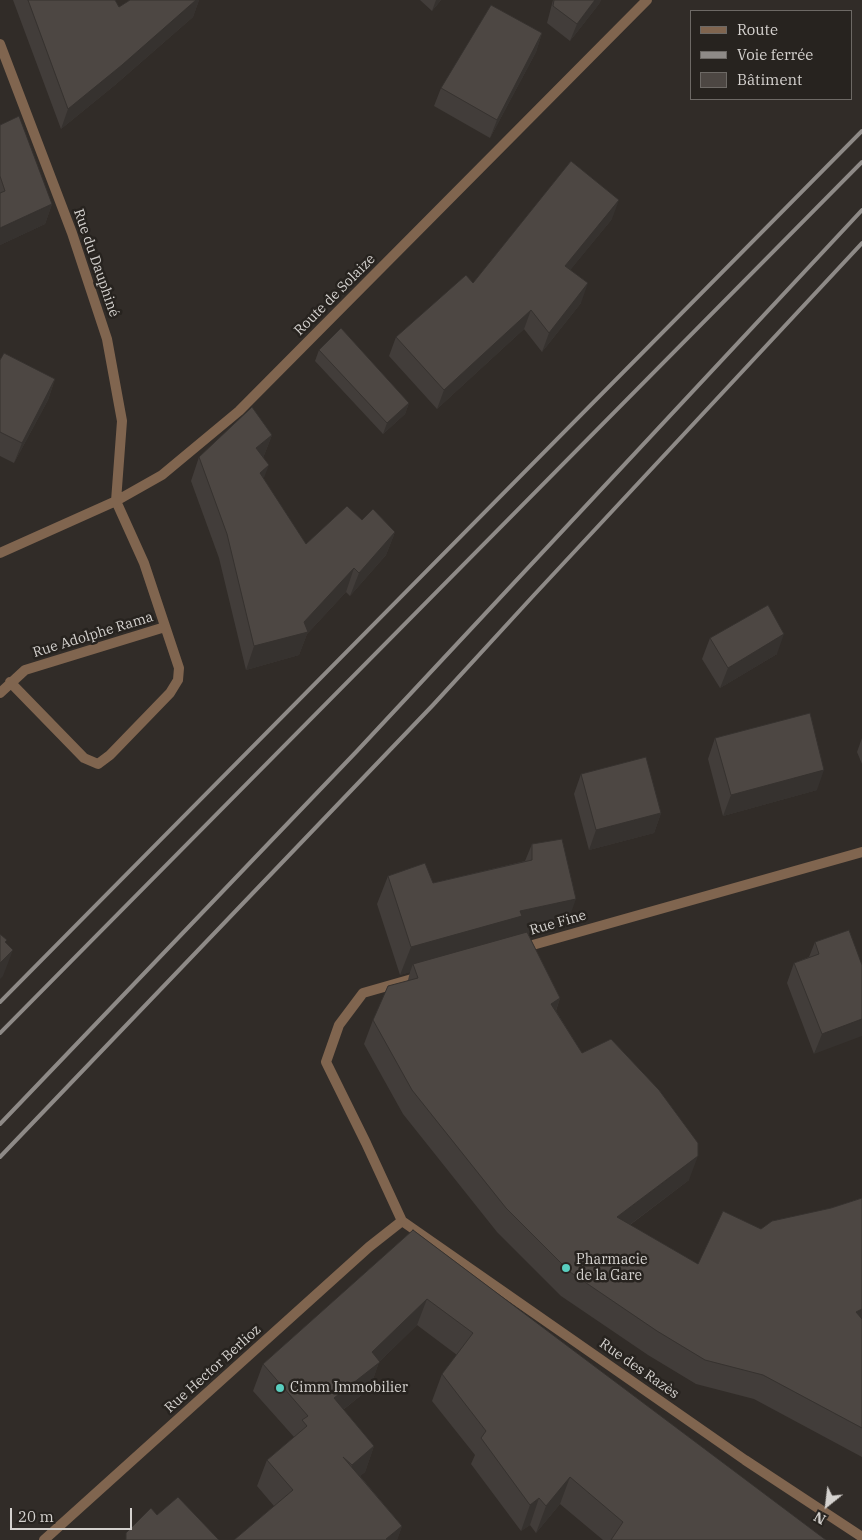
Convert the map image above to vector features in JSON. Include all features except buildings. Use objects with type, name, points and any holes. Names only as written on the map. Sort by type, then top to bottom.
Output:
[{"type":"street","name":"Route de Solaize","points":[[0,554],[116,501],[162,475],[239,411],[647,0]]},
{"type":"street","name":"Rue du Dauphiné","points":[[0,44],[72,233],[107,339],[122,421],[116,501]]},
{"type":"street","points":[[116,501],[144,563],[165,627]]},
{"type":"street","name":"Rue Adolphe Rama","points":[[0,693],[10,682],[25,670],[165,627],[179,668],[178,680],[170,693],[110,756],[98,764],[84,758],[10,682]]},
{"type":"street","name":"Rue Fine","points":[[516,949],[862,852]]},
{"type":"street","points":[[402,1221],[326,1062],[339,1025],[363,993],[430,974]]},
{"type":"street","name":"Rue des Razès","points":[[402,1221],[737,1454],[862,1538]]},
{"type":"street","name":"Rue Hector Berlioz","points":[[44,1540],[369,1247],[402,1221]]},
{"type":"railway","points":[[0,1002],[862,131]]},
{"type":"railway","points":[[0,1033],[862,162]]},
{"type":"railway","points":[[0,1124],[357,751],[862,210]]},
{"type":"railway","points":[[0,1157],[433,705],[862,243]]},
{"type":"place","name":"Pharmacie de la Gare","points":[[566,1268]]},
{"type":"place","name":"Cimm Immobilier","points":[[280,1388]]}]
